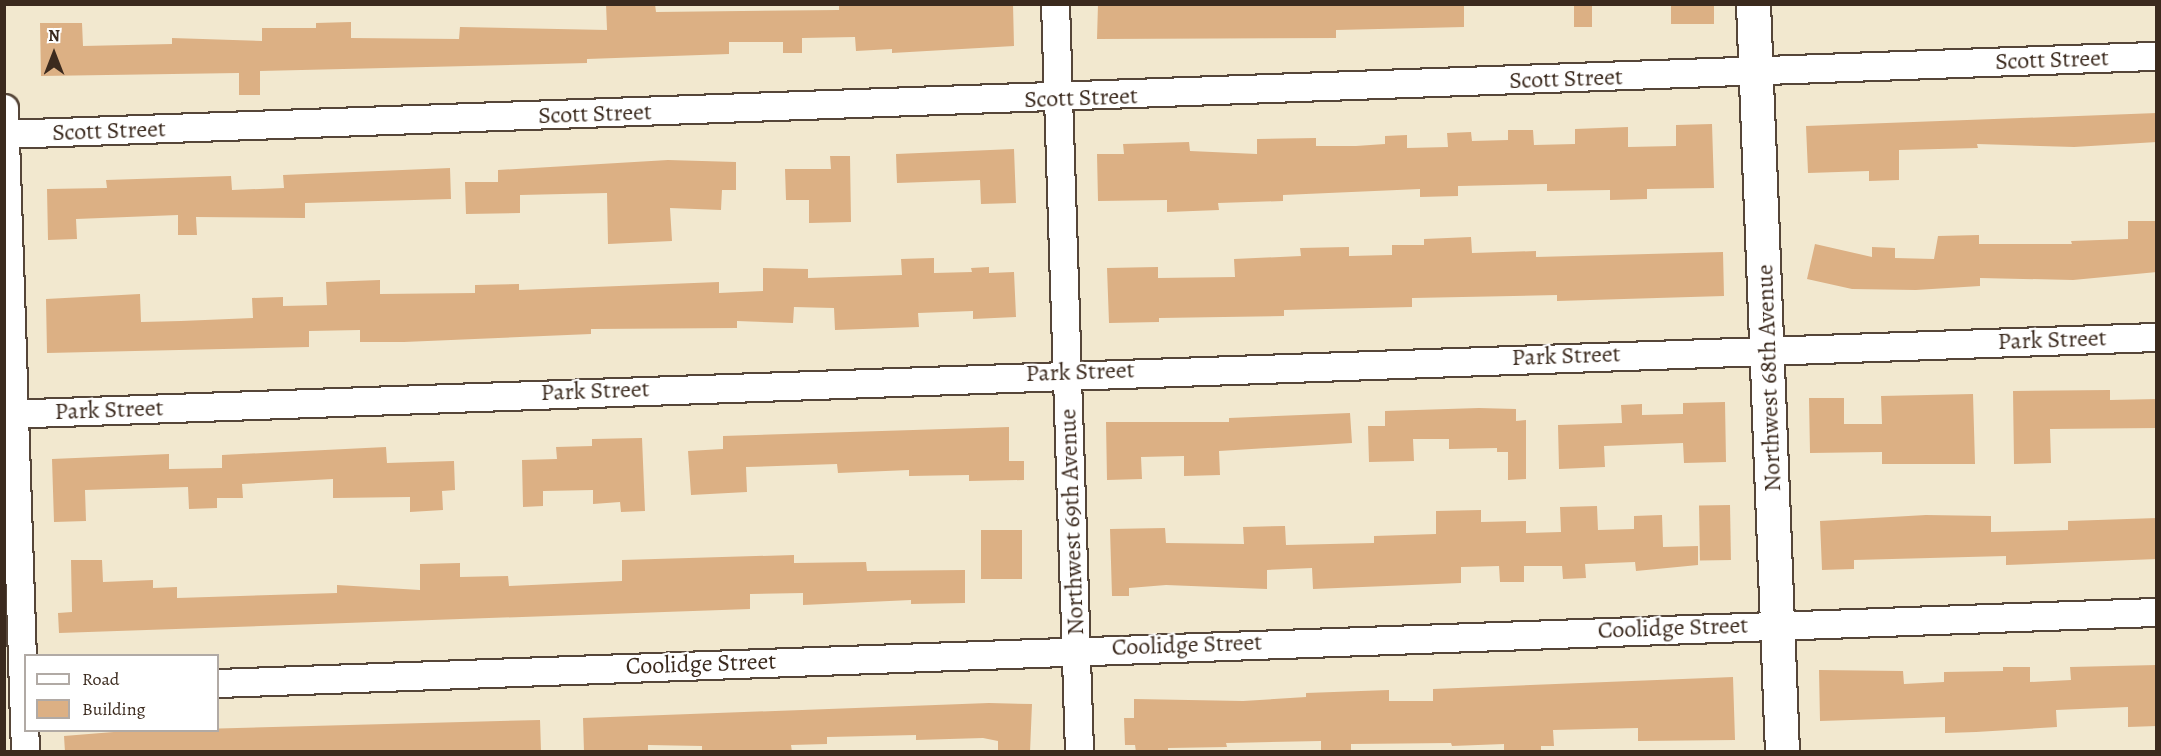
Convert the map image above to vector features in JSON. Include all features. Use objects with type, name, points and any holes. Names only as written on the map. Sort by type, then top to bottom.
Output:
[{"type":"street","name":"Northwest 69th Avenue","points":[[1055,4],[1079,752]]},
{"type":"street","name":"Northwest 68th Avenue","points":[[1753,4],[1782,752]]},
{"type":"street","name":"Scott Street","points":[[5,125],[1057,99],[2157,56]]},
{"type":"street","points":[[5,125],[8,413],[17,691],[25,752]]},
{"type":"street","name":"Park Street","points":[[8,413],[1068,373],[2157,337]]},
{"type":"street","name":"Coolidge Street","points":[[219,683],[1076,649],[2157,612]]},
{"type":"building","points":[[606,4],[655,4],[656,12],[839,10],[839,4],[1013,4],[1014,46],[892,53],[892,49],[856,51],[855,37],[802,38],[802,53],[783,53],[783,42],[729,42],[729,54],[587,59],[587,63],[260,71],[260,95],[239,95],[239,73],[41,76],[40,23],[82,23],[83,46],[172,44],[172,38],[262,41],[262,28],[316,28],[316,23],[351,22],[351,38],[459,39],[460,27],[607,30]]},
{"type":"building","points":[[1098,4],[1464,4],[1464,27],[1336,30],[1336,38],[1097,39]]},
{"type":"building","points":[[1574,4],[1592,4],[1592,27],[1574,27]]},
{"type":"building","points":[[1671,4],[1714,4],[1714,24],[1671,24]]},
{"type":"building","points":[[2157,113],[2157,142],[2074,147],[1977,144],[1978,148],[1899,150],[1899,180],[1869,181],[1869,171],[1808,173],[1806,126]]},
{"type":"building","points":[[1712,124],[1714,188],[1647,189],[1647,199],[1610,200],[1610,190],[1547,191],[1547,184],[1458,186],[1458,196],[1420,197],[1420,189],[1283,195],[1283,201],[1218,203],[1219,210],[1167,212],[1167,200],[1098,201],[1097,154],[1124,154],[1123,144],[1189,142],[1190,151],[1257,154],[1257,139],[1316,138],[1316,146],[1356,146],[1385,144],[1385,136],[1407,135],[1407,148],[1448,147],[1447,133],[1471,132],[1472,141],[1508,140],[1508,130],[1533,130],[1534,145],[1575,144],[1575,129],[1628,127],[1628,147],[1676,146],[1676,125]]},
{"type":"building","points":[[1014,149],[1016,203],[981,204],[980,180],[897,183],[896,154]]},
{"type":"building","points":[[830,156],[850,156],[851,222],[809,223],[809,200],[786,200],[785,169],[831,169]]},
{"type":"building","points":[[668,160],[736,162],[736,190],[722,190],[721,210],[670,208],[672,241],[608,244],[607,193],[520,195],[520,213],[466,214],[465,182],[498,182],[498,170]]},
{"type":"building","points":[[450,168],[451,199],[305,203],[305,218],[196,217],[197,235],[178,235],[178,215],[76,219],[77,239],[48,240],[47,189],[107,188],[106,180],[231,176],[232,190],[284,188],[283,175]]},
{"type":"building","points":[[2128,221],[2157,221],[2157,272],[2073,280],[1980,278],[1980,286],[1916,290],[1852,289],[1807,279],[1815,244],[1872,257],[1872,247],[1895,248],[1895,258],[1934,259],[1938,236],[1979,235],[1979,244],[2072,244],[2071,241],[2128,239]]},
{"type":"building","points":[[1471,237],[1472,253],[1536,251],[1536,257],[1723,252],[1724,296],[1557,301],[1557,295],[1412,298],[1412,307],[1284,310],[1284,316],[1159,318],[1159,322],[1109,323],[1107,268],[1158,267],[1158,278],[1235,277],[1234,259],[1301,256],[1300,248],[1349,247],[1349,256],[1392,255],[1392,245],[1424,245],[1424,239]]},
{"type":"building","points":[[934,258],[934,273],[972,272],[971,268],[989,267],[989,273],[1014,272],[1016,317],[973,319],[973,311],[918,313],[919,327],[835,330],[834,308],[794,307],[793,323],[737,321],[737,328],[591,329],[591,334],[404,342],[360,342],[360,330],[309,331],[309,347],[47,353],[46,299],[140,294],[141,322],[253,318],[252,298],[283,297],[283,306],[327,305],[326,282],[380,280],[380,294],[475,293],[475,285],[519,284],[519,290],[719,282],[719,293],[763,291],[763,268],[808,269],[808,278],[902,275],[901,259]]},
{"type":"building","points":[[2110,390],[2110,400],[2157,399],[2157,428],[2050,429],[2051,463],[2014,464],[2013,391]]},
{"type":"building","points":[[1973,394],[1975,464],[1882,464],[1882,452],[1810,453],[1809,398],[1844,398],[1844,424],[1882,424],[1881,396]]},
{"type":"building","points":[[1725,402],[1726,462],[1684,463],[1683,443],[1604,446],[1605,467],[1559,469],[1558,425],[1622,423],[1621,405],[1642,404],[1642,415],[1683,414],[1683,403]]},
{"type":"building","points":[[1516,409],[1516,421],[1526,420],[1526,479],[1508,480],[1508,452],[1497,452],[1497,448],[1449,449],[1449,439],[1413,439],[1414,461],[1369,462],[1368,426],[1385,426],[1385,411]]},
{"type":"building","points":[[1350,413],[1352,443],[1219,451],[1220,475],[1184,476],[1184,456],[1141,457],[1142,479],[1107,480],[1106,422],[1229,422],[1229,418]]},
{"type":"building","points":[[1009,427],[1009,461],[1024,461],[1024,480],[969,481],[969,475],[909,476],[909,470],[838,473],[837,464],[746,467],[747,492],[691,495],[688,451],[723,449],[723,436]]},
{"type":"building","points":[[642,438],[645,511],[621,512],[620,502],[593,504],[593,490],[543,491],[543,506],[523,507],[522,460],[557,459],[556,447],[592,446],[592,439]]},
{"type":"building","points":[[386,447],[387,463],[454,461],[455,490],[442,491],[443,510],[410,512],[410,497],[333,498],[333,479],[242,484],[243,498],[217,498],[217,508],[189,509],[188,487],[85,490],[86,521],[54,522],[52,459],[169,454],[169,469],[222,468],[222,455]]},
{"type":"building","points":[[1730,505],[1731,560],[1700,561],[1699,506]]},
{"type":"building","points":[[1597,506],[1598,530],[1634,529],[1634,516],[1662,515],[1663,547],[1698,546],[1698,565],[1636,571],[1635,562],[1585,564],[1586,578],[1563,579],[1562,566],[1524,566],[1524,582],[1500,582],[1499,566],[1461,567],[1461,583],[1313,589],[1312,568],[1267,570],[1267,589],[1166,585],[1129,588],[1129,596],[1112,596],[1110,529],[1165,528],[1166,543],[1244,544],[1243,527],[1285,526],[1286,545],[1374,543],[1374,536],[1436,534],[1436,511],[1481,510],[1481,522],[1526,521],[1526,533],[1561,532],[1560,507]]},
{"type":"building","points":[[1926,515],[1991,516],[1991,532],[2068,530],[2068,521],[2157,518],[2157,559],[2006,565],[2006,556],[1854,560],[1854,569],[1822,570],[1820,521]]},
{"type":"building","points":[[981,530],[1022,530],[1022,579],[981,579]]},
{"type":"building","points":[[794,555],[794,563],[866,562],[867,571],[965,570],[965,603],[911,604],[911,600],[803,605],[803,593],[750,594],[750,609],[59,633],[58,613],[72,612],[71,560],[102,560],[103,582],[153,580],[153,588],[177,587],[177,598],[337,593],[337,585],[420,590],[420,564],[460,563],[460,577],[508,576],[509,586],[622,581],[622,560]]},
{"type":"building","points":[[2157,665],[2157,726],[2128,727],[2128,707],[2056,710],[2057,727],[1976,732],[1945,733],[1945,717],[1820,721],[1819,670],[1903,671],[1904,684],[1944,682],[1944,672],[2003,671],[2003,667],[2030,667],[2030,682],[2071,680],[2070,667]]},
{"type":"building","points":[[1733,677],[1735,740],[1638,741],[1638,728],[1553,730],[1554,746],[1541,746],[1541,752],[1504,752],[1504,744],[1452,746],[1451,743],[1351,744],[1351,750],[1321,751],[1321,741],[1226,743],[1227,747],[1168,748],[1168,752],[1136,752],[1135,745],[1125,745],[1124,718],[1134,718],[1134,699],[1243,701],[1306,697],[1306,693],[1389,690],[1389,701],[1433,701],[1433,689]]},
{"type":"building","points":[[989,703],[1032,704],[1030,752],[998,752],[998,741],[983,738],[916,740],[916,735],[827,737],[827,744],[791,745],[792,752],[702,752],[702,746],[648,745],[648,752],[584,752],[583,718]]},
{"type":"building","points":[[540,720],[541,752],[65,752],[64,736],[114,732],[219,732],[219,729]]}]
